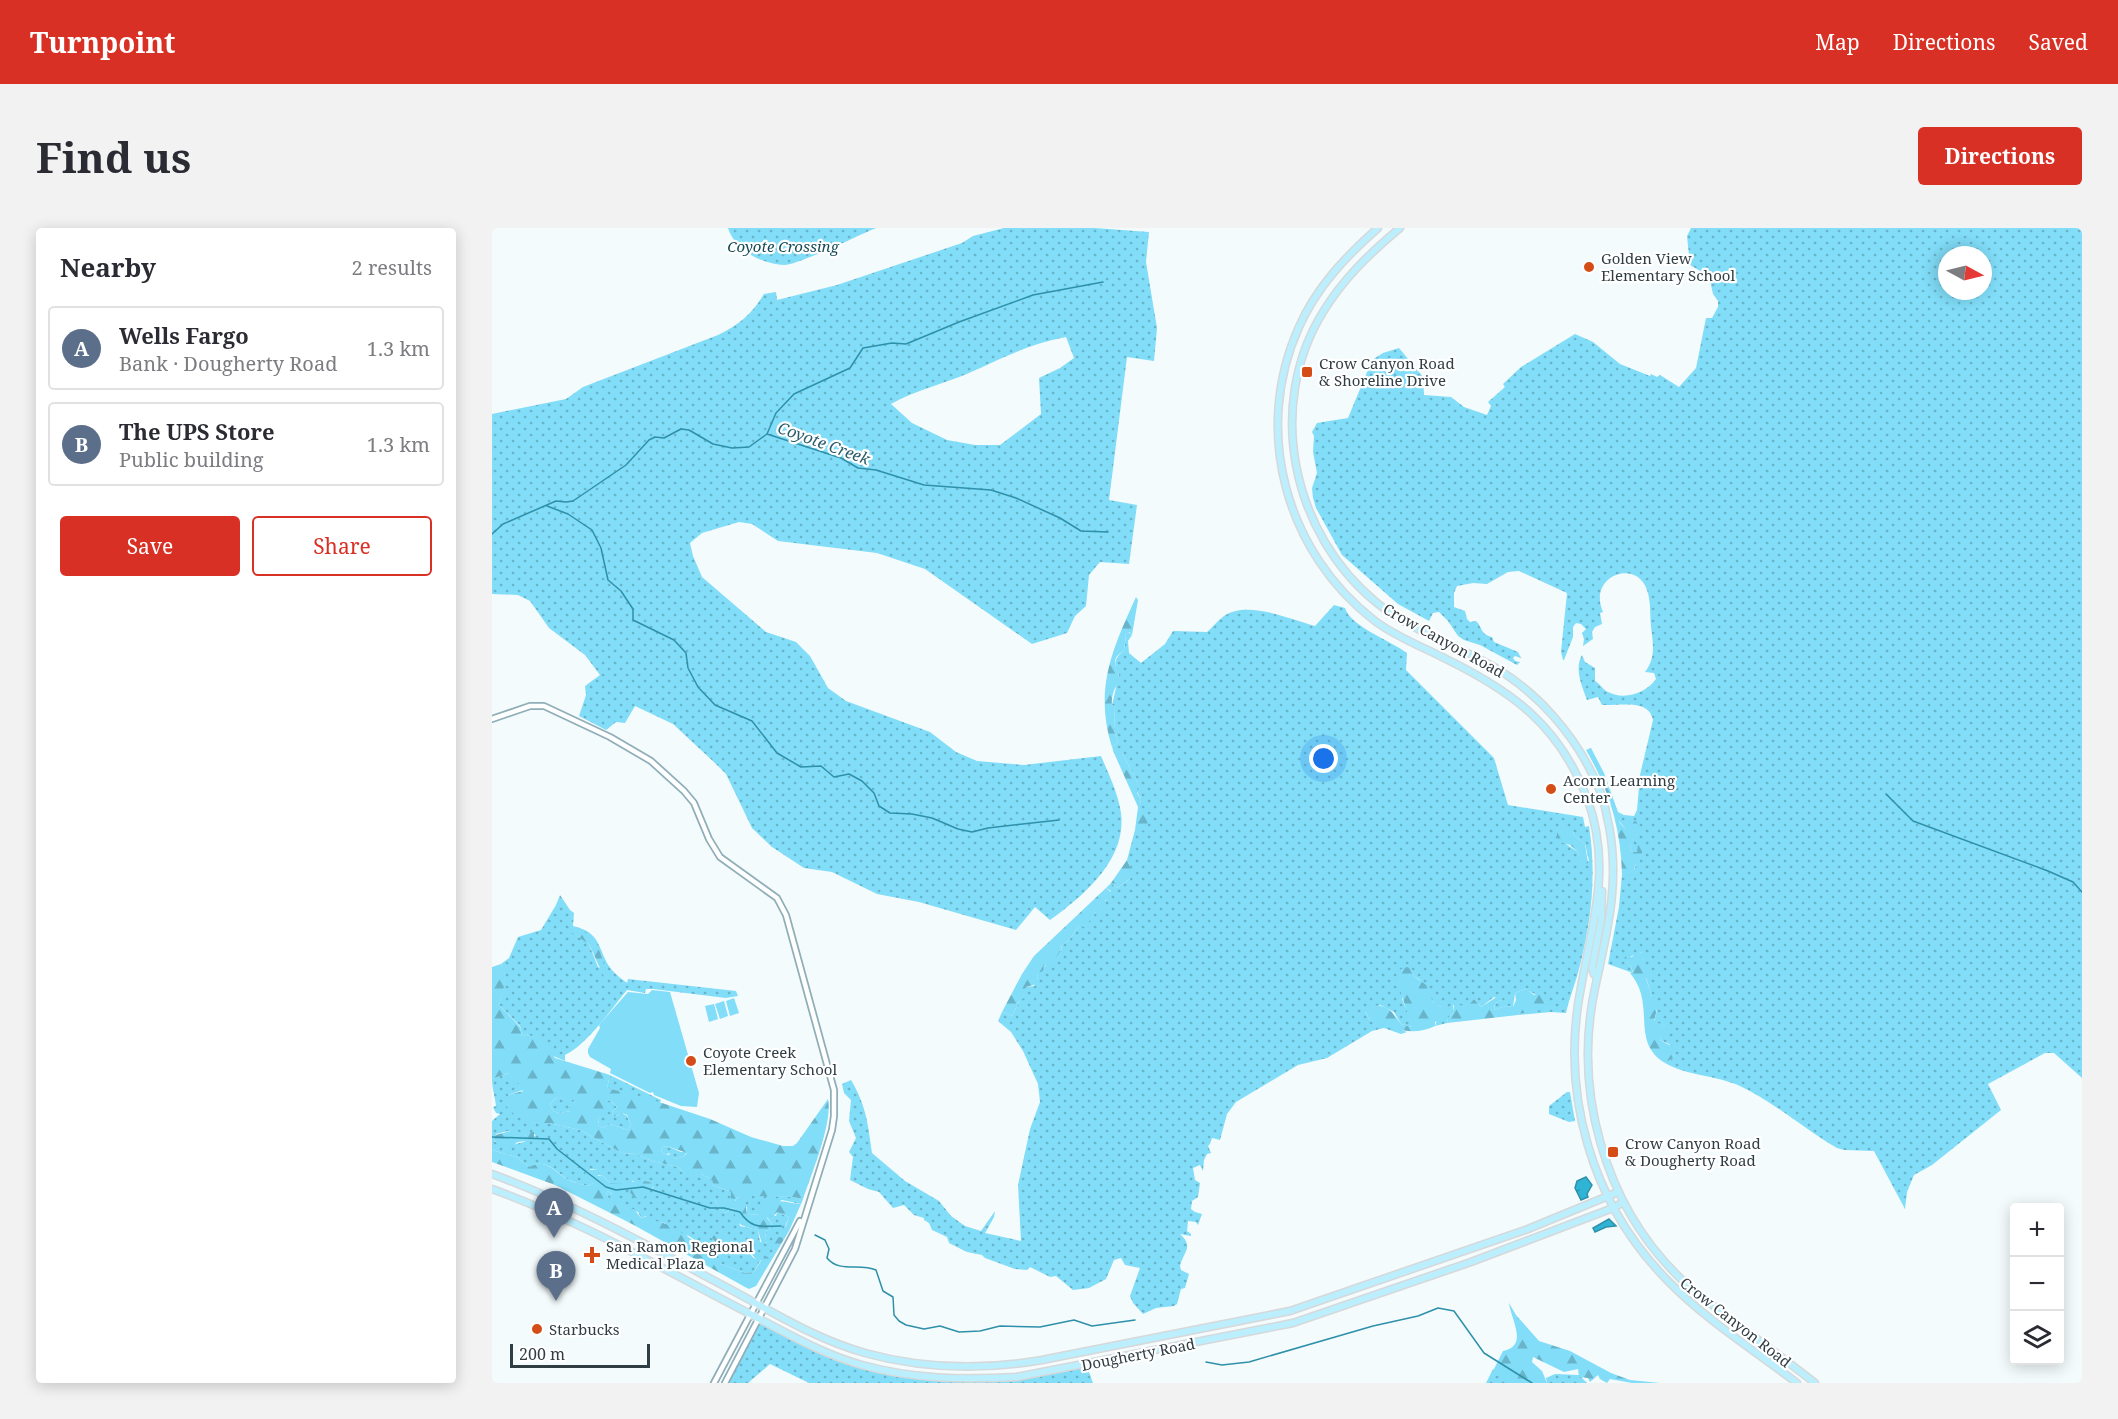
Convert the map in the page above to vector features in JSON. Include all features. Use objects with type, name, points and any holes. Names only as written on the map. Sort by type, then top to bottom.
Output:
[{"type":"main road","name":"Crow Canyon Road","points":[[1378,228],[1347,257],[1320,289],[1298,329],[1290,351],[1282,379],[1278,428],[1283,477],[1290,501],[1316,558],[1352,601],[1393,633],[1484,677],[1511,695],[1555,738],[1574,770],[1590,809],[1598,843],[1600,885],[1596,920],[1576,1013],[1574,1061],[1576,1094],[1587,1145],[1613,1208],[1633,1238],[1668,1281],[1704,1313],[1797,1383]]},
{"type":"main road","name":"Crow Canyon Road","points":[[1400,228],[1361,262],[1340,285],[1309,339],[1299,369],[1292,417],[1294,457],[1300,486],[1321,537],[1347,574],[1360,588],[1394,615],[1484,661],[1516,681],[1562,725],[1576,745],[1602,797],[1613,847],[1613,896],[1589,1032],[1589,1085],[1601,1144],[1622,1203],[1656,1253],[1682,1280],[1815,1383]]},
{"type":"main road","points":[[1598,977],[1592,968],[1601,921],[1603,898],[1600,885]]},
{"type":"main road","name":"Dougherty Road","points":[[492,1174],[534,1189],[593,1216],[820,1337],[865,1353],[903,1361],[979,1367],[1015,1365],[1290,1311],[1528,1229],[1618,1192]]},
{"type":"main road","name":"Dougherty Road","points":[[492,1189],[576,1223],[631,1250],[814,1348],[861,1365],[899,1373],[933,1378],[978,1379],[1016,1377],[1293,1323],[1480,1259],[1622,1203]]},
{"type":"street","points":[[492,719],[530,706],[544,706],[642,755],[684,791],[694,803],[709,839],[720,857],[770,892],[782,906],[834,1090],[834,1116],[832,1130],[795,1249],[725,1383]]},
{"type":"street","points":[[714,1383],[807,1208]]},
{"type":"green space","name":"Coyote Crossing","points":[[728,228],[876,228],[815,255],[784,265],[767,262],[750,254],[736,243]]},
{"type":"green space","points":[[1004,228],[1095,228],[1149,232],[1146,262],[1157,328],[1154,361],[1127,357],[1109,500],[1137,505],[1129,564],[1100,562],[1089,575],[1086,606],[1075,616],[1067,633],[1032,644],[925,569],[877,553],[778,541],[752,524],[739,522],[702,533],[690,543],[702,577],[766,632],[796,642],[810,656],[828,688],[846,701],[930,732],[956,752],[977,761],[1024,765],[1101,756],[1121,813],[1121,830],[1110,861],[1089,888],[1050,920],[1035,907],[1016,930],[919,902],[877,894],[832,872],[804,868],[772,847],[752,828],[726,774],[673,724],[635,706],[625,723],[616,722],[606,730],[579,716],[586,695],[585,686],[600,675],[585,655],[549,628],[530,601],[518,595],[492,594],[492,414],[566,399],[583,387],[718,335],[744,318],[764,294],[776,292],[777,300],[837,285],[962,243],[973,236]],"holes":[[[1066,337],[1074,358],[1039,378],[1041,414],[1000,445],[975,445],[947,440],[912,423],[891,404],[1040,343]]]},
{"type":"green space","points":[[1691,228],[2082,228],[2082,1078],[2054,1053],[2045,1053],[1988,1084],[2001,1110],[1932,1165],[1914,1175],[1907,1192],[1905,1209],[1874,1151],[1837,1148],[1740,1086],[1683,1071],[1665,1063],[1673,1058],[1674,1050],[1669,1044],[1660,1040],[1665,1026],[1654,1022],[1657,996],[1653,999],[1652,997],[1646,977],[1648,969],[1644,964],[1642,952],[1629,957],[1626,961],[1633,973],[1608,964],[1619,907],[1622,874],[1635,869],[1637,852],[1632,852],[1630,848],[1633,838],[1619,821],[1624,815],[1634,816],[1637,810],[1640,775],[1653,720],[1650,713],[1640,706],[1602,705],[1598,697],[1587,700],[1579,666],[1582,655],[1585,662],[1595,668],[1595,681],[1613,694],[1626,696],[1640,692],[1656,679],[1654,673],[1645,672],[1651,661],[1653,645],[1649,599],[1642,580],[1624,573],[1607,580],[1602,588],[1600,599],[1603,612],[1600,613],[1602,624],[1595,627],[1592,632],[1593,639],[1583,646],[1582,633],[1586,629],[1576,623],[1564,660],[1561,652],[1567,593],[1519,571],[1508,572],[1487,584],[1473,583],[1457,586],[1454,593],[1454,607],[1465,611],[1467,619],[1470,622],[1476,621],[1494,642],[1518,652],[1521,658],[1515,656],[1513,658],[1520,662],[1517,665],[1458,636],[1439,612],[1433,613],[1429,621],[1398,604],[1342,555],[1316,508],[1313,498],[1312,488],[1317,473],[1312,432],[1317,423],[1348,418],[1372,360],[1383,353],[1399,348],[1423,377],[1424,395],[1451,397],[1464,407],[1487,415],[1491,406],[1488,402],[1505,387],[1503,384],[1521,367],[1575,334],[1593,342],[1620,364],[1650,376],[1651,374],[1657,377],[1660,375],[1679,387],[1696,368],[1706,318],[1712,318],[1718,307],[1709,276],[1690,265],[1687,236]]},
{"type":"green space","points":[[1136,597],[1138,600],[1132,635],[1129,632],[1126,634],[1124,651],[1115,661],[1120,682],[1115,689],[1112,705],[1115,707],[1114,730],[1118,742],[1112,747],[1107,726],[1105,688],[1113,652]]},
{"type":"green space","points":[[1334,605],[1345,608],[1348,615],[1363,627],[1407,653],[1406,670],[1494,758],[1508,805],[1583,817],[1585,827],[1589,826],[1592,882],[1589,918],[1583,955],[1566,1013],[1518,1015],[1553,1006],[1529,991],[1529,988],[1515,993],[1513,1007],[1506,1006],[1494,1010],[1495,1003],[1502,1000],[1494,997],[1481,1007],[1474,999],[1468,1007],[1453,1005],[1454,1012],[1448,1018],[1447,1023],[1435,1026],[1442,1007],[1433,1002],[1411,969],[1402,999],[1412,1027],[1401,1024],[1394,1012],[1380,1005],[1365,1012],[1370,1020],[1407,1032],[1401,1034],[1384,1028],[1372,1031],[1327,1058],[1298,1065],[1236,1102],[1227,1114],[1220,1140],[1212,1138],[1208,1146],[1211,1153],[1207,1154],[1204,1160],[1203,1171],[1200,1165],[1193,1168],[1195,1180],[1200,1183],[1198,1197],[1192,1201],[1191,1209],[1202,1214],[1198,1225],[1196,1222],[1188,1221],[1187,1231],[1191,1236],[1180,1234],[1187,1246],[1180,1266],[1181,1270],[1189,1274],[1185,1288],[1181,1289],[1177,1304],[1174,1306],[1156,1308],[1143,1314],[1130,1296],[1140,1268],[1125,1265],[1121,1258],[1114,1260],[1106,1279],[1089,1288],[1073,1290],[1056,1276],[1050,1277],[1030,1267],[1027,1270],[1015,1269],[982,1255],[967,1252],[949,1243],[947,1237],[932,1230],[924,1218],[914,1215],[904,1205],[893,1208],[879,1192],[850,1180],[853,1157],[849,1152],[856,1138],[849,1121],[851,1100],[844,1093],[842,1084],[851,1080],[863,1106],[872,1153],[905,1181],[939,1201],[951,1216],[965,1226],[981,1231],[995,1211],[985,1233],[1021,1241],[1018,1185],[1030,1129],[1040,1102],[1038,1084],[1023,1051],[1011,1032],[998,1021],[1002,1012],[1012,1016],[1026,987],[1034,986],[1038,973],[1061,950],[1062,945],[1069,940],[1079,926],[1085,926],[1096,912],[1100,911],[1111,891],[1106,888],[1111,883],[1117,888],[1130,879],[1130,867],[1127,860],[1135,830],[1147,830],[1140,804],[1141,799],[1136,790],[1138,783],[1122,753],[1114,753],[1112,747],[1118,742],[1114,730],[1115,707],[1112,705],[1119,675],[1116,662],[1118,656],[1124,651],[1126,634],[1128,632],[1132,635],[1128,641],[1129,653],[1141,663],[1165,644],[1173,631],[1207,632],[1222,618],[1233,612],[1256,610],[1269,612],[1315,626]],"holes":[[[1574,832],[1574,835],[1585,844],[1589,861],[1580,860],[1578,852],[1566,844]]]},
{"type":"green space","points":[[1591,748],[1604,773],[1618,812],[1624,815],[1619,822],[1627,828],[1628,819],[1637,822],[1637,837],[1633,839],[1630,848],[1632,852],[1637,852],[1638,844],[1643,849],[1640,861],[1635,865],[1634,874],[1622,874],[1616,825],[1601,780],[1586,750]]},
{"type":"green space","points":[[1114,753],[1122,753],[1138,783],[1137,793],[1141,799],[1141,806],[1148,814],[1147,831],[1135,830],[1138,807]]},
{"type":"green space","points":[[1564,828],[1573,831],[1574,835],[1585,844],[1588,863],[1580,866],[1578,852],[1570,845],[1557,841],[1557,831]]},
{"type":"green space","points":[[1127,860],[1130,867],[1138,870],[1134,876],[1117,888],[1111,883]]},
{"type":"green space","points":[[1106,888],[1112,893],[1105,901],[1106,910],[1096,912],[1085,927],[1079,926],[1069,940],[1062,945],[1056,958],[1038,973],[1037,984],[1026,987],[1024,998],[1019,1001],[1012,1016],[1002,1012],[1034,956]]},
{"type":"green space","points":[[560,895],[574,913],[573,926],[583,929],[595,938],[607,963],[627,983],[628,979],[736,991],[738,996],[726,998],[653,989],[646,989],[645,993],[627,990],[591,1035],[565,1055],[565,1061],[551,1055],[542,1042],[527,1034],[522,1036],[520,1026],[499,1005],[504,979],[501,964],[509,958],[518,937],[541,930]],"holes":[[[576,934],[595,942],[606,971],[598,967],[589,944]]]},
{"type":"green space","points":[[574,927],[585,932],[596,942],[611,976],[606,978],[603,975],[589,944],[569,931]]},
{"type":"green space","points":[[1644,952],[1644,961],[1652,973],[1646,978],[1652,997],[1657,996],[1654,1021],[1667,1027],[1665,1036],[1660,1040],[1675,1048],[1673,1058],[1665,1063],[1650,1049],[1645,1032],[1641,994],[1630,973],[1633,972],[1631,967],[1624,959],[1626,955],[1632,957],[1636,953]]},
{"type":"green space","points":[[501,964],[505,974],[499,1005],[520,1027],[522,1036],[527,1034],[543,1042],[555,1058],[610,1075],[607,1088],[647,1098],[710,1119],[751,1137],[783,1146],[793,1146],[797,1143],[828,1099],[829,1109],[824,1135],[803,1199],[752,1196],[752,1200],[737,1197],[735,1201],[746,1204],[746,1212],[749,1215],[761,1214],[760,1203],[776,1201],[801,1204],[789,1231],[756,1286],[749,1289],[745,1287],[632,1224],[555,1185],[492,1162],[492,1150],[516,1157],[530,1167],[536,1164],[546,1165],[571,1181],[588,1186],[593,1183],[585,1175],[586,1170],[598,1170],[598,1176],[603,1176],[610,1183],[623,1184],[624,1187],[614,1195],[608,1191],[606,1194],[611,1201],[621,1202],[627,1209],[634,1209],[641,1218],[648,1216],[649,1221],[668,1225],[672,1229],[667,1232],[679,1231],[708,1254],[717,1258],[721,1264],[745,1273],[754,1272],[762,1259],[773,1254],[774,1238],[781,1237],[789,1217],[777,1212],[773,1217],[769,1215],[767,1218],[772,1224],[771,1228],[766,1231],[765,1239],[768,1242],[762,1244],[758,1230],[738,1222],[735,1209],[731,1208],[726,1213],[720,1209],[715,1200],[722,1198],[731,1201],[731,1192],[713,1185],[712,1180],[701,1174],[693,1175],[683,1172],[678,1167],[652,1161],[636,1154],[622,1153],[580,1130],[549,1123],[535,1123],[514,1114],[506,1106],[508,1095],[523,1091],[518,1082],[513,1082],[509,1073],[492,1079],[492,967]],"holes":[[[557,1097],[575,1100],[570,1103],[571,1111],[559,1113],[553,1111],[550,1104]],[[610,1100],[617,1107],[612,1112],[614,1117],[622,1113],[627,1115],[631,1125],[628,1130],[610,1124],[603,1128],[598,1125],[599,1119],[607,1111],[607,1101]],[[667,1146],[687,1153],[683,1157],[674,1159],[672,1154],[666,1155],[661,1151],[662,1147]]]},
{"type":"green space","points":[[1407,967],[1426,985],[1433,1002],[1446,1012],[1442,1020],[1435,1022],[1435,1026],[1418,1031],[1402,1030],[1370,1020],[1364,1010],[1372,1005],[1387,1008],[1401,1024],[1412,1027],[1398,984],[1399,970]]},
{"type":"green space","points":[[1529,988],[1534,995],[1542,992],[1545,1003],[1549,1002],[1554,1006],[1518,1015],[1447,1023],[1448,1018],[1454,1012],[1454,1000],[1457,1000],[1458,1005],[1468,1006],[1474,999],[1481,1007],[1498,996],[1503,997],[1495,1003],[1494,1010],[1506,1006],[1513,1007],[1516,1000],[1515,993]]},
{"type":"green space","points":[[652,990],[670,992],[699,1093],[697,1107],[681,1106],[654,1095],[653,1092],[650,1093],[610,1073],[611,1069],[590,1057],[588,1053],[600,1028],[599,1025],[628,992],[648,994]]},
{"type":"green space","points":[[734,998],[739,1013],[730,1016],[726,1001]]},
{"type":"green space","points":[[724,1001],[728,1016],[720,1019],[715,1004]]},
{"type":"green space","points":[[714,1004],[718,1019],[709,1022],[705,1006]]},
{"type":"green space","points":[[509,1073],[518,1082],[523,1090],[508,1095],[535,1123],[549,1123],[580,1130],[622,1153],[636,1154],[652,1161],[678,1167],[683,1172],[701,1174],[712,1180],[713,1185],[731,1192],[731,1201],[715,1200],[720,1209],[726,1213],[731,1208],[735,1209],[740,1226],[758,1230],[760,1242],[767,1243],[766,1231],[771,1228],[772,1224],[767,1217],[769,1214],[776,1216],[777,1212],[789,1217],[781,1237],[775,1242],[773,1254],[760,1261],[754,1272],[745,1273],[721,1264],[716,1257],[707,1253],[689,1236],[666,1232],[668,1230],[665,1223],[649,1221],[646,1216],[641,1218],[638,1212],[627,1209],[620,1202],[611,1202],[606,1194],[608,1191],[612,1194],[624,1187],[610,1183],[603,1176],[597,1175],[598,1170],[590,1169],[593,1183],[588,1186],[569,1180],[546,1165],[536,1164],[530,1167],[516,1157],[492,1150],[492,1121],[500,1114],[496,1113],[493,1107],[496,1106],[492,1079]],"holes":[[[508,1131],[527,1135],[528,1132],[536,1135],[527,1141],[515,1144],[494,1141],[496,1134]],[[632,1181],[650,1182],[654,1187],[638,1200]],[[711,1237],[736,1243],[756,1259],[728,1246],[726,1247],[735,1256],[721,1248]]]},
{"type":"green space","points":[[610,1075],[661,1100],[660,1103],[607,1088]]},
{"type":"green space","points":[[1570,1092],[1575,1121],[1569,1122],[1549,1114],[1549,1106]]},
{"type":"green space","points":[[557,1097],[576,1100],[571,1111],[559,1113],[553,1111],[550,1104]]},
{"type":"green space","points":[[610,1100],[617,1107],[612,1112],[614,1117],[622,1113],[627,1116],[631,1125],[628,1130],[610,1124],[603,1128],[598,1125],[599,1119],[607,1108],[607,1101]]},
{"type":"green space","points":[[514,1130],[527,1135],[527,1132],[534,1132],[534,1140],[518,1142],[510,1147],[497,1143],[493,1139],[492,1136]]},
{"type":"green space","points":[[667,1146],[687,1152],[683,1157],[674,1159],[669,1153],[666,1155],[661,1151],[662,1147]]},
{"type":"green space","points":[[639,1180],[650,1182],[654,1186],[640,1202],[628,1189],[628,1183]]},
{"type":"green space","points":[[751,1195],[803,1199],[801,1204],[782,1200],[761,1209],[762,1214],[749,1215],[746,1212],[747,1207],[735,1202],[737,1197],[752,1199]]},
{"type":"green space","points":[[715,1235],[745,1249],[756,1263],[732,1247],[726,1247],[739,1254],[738,1257],[723,1249],[711,1237]]},
{"type":"green space","points":[[1509,1303],[1516,1315],[1539,1341],[1570,1351],[1611,1373],[1630,1380],[1660,1383],[1632,1383],[1610,1379],[1607,1383],[1598,1375],[1590,1382],[1588,1378],[1579,1377],[1578,1369],[1564,1372],[1533,1357],[1532,1362],[1542,1371],[1547,1383],[1512,1383],[1492,1373],[1503,1351],[1511,1348],[1517,1338]]},
{"type":"green space","points":[[758,1318],[814,1348],[899,1373],[1016,1377],[1086,1364],[1093,1383],[809,1383],[770,1364],[748,1383],[725,1383]]},
{"type":"green space","points":[[1493,1369],[1516,1383],[1486,1383]]},
{"type":"green space","points":[[1555,1374],[1579,1375],[1587,1383],[1547,1383],[1546,1378]]},
{"type":"water","points":[[1586,1177],[1592,1185],[1587,1194],[1588,1197],[1581,1200],[1575,1188],[1577,1181]]},
{"type":"water","points":[[1609,1219],[1616,1226],[1595,1232],[1593,1228]]},
{"type":"waterway","points":[[492,534],[503,524],[556,501],[573,501],[626,465],[649,440],[655,437],[664,438],[681,429],[689,430],[713,444],[732,448],[749,447],[767,434],[776,413],[794,394],[850,368],[863,348],[892,343],[906,344],[1033,295],[1103,282]]},
{"type":"waterway","name":"Coyote Creek","points":[[767,434],[841,458],[858,468],[876,470],[924,485],[991,490],[1016,498],[1060,518],[1081,531],[1108,532]]},
{"type":"waterway","points":[[547,506],[568,514],[592,530],[601,548],[608,580],[621,591],[633,609],[633,620],[674,640],[686,653],[688,668],[698,687],[715,705],[752,721],[777,753],[801,767],[821,766],[834,777],[849,774],[862,781],[874,793],[879,806],[890,813],[932,818],[972,832],[1059,820]]},
{"type":"waterway","points":[[1886,794],[1913,821],[2048,871],[2073,882],[2082,892]]},
{"type":"waterway","points":[[492,1137],[549,1139],[557,1149],[606,1187],[616,1190],[643,1187],[710,1208],[724,1208],[740,1212],[749,1222],[758,1226],[781,1226]]},
{"type":"waterway","points":[[815,1235],[825,1240],[829,1249],[827,1258],[832,1263],[844,1267],[876,1270],[883,1291],[893,1297],[894,1315],[906,1325],[924,1329],[940,1326],[959,1332],[980,1331],[1000,1326],[1040,1327],[1074,1320],[1092,1326],[1135,1320]]},
{"type":"waterway","points":[[1206,1362],[1222,1365],[1249,1362],[1373,1326],[1418,1316],[1438,1308],[1454,1311],[1484,1353],[1532,1383]]},
{"type":"place","name":"Golden View Elementary School","points":[[1589,267]]},
{"type":"place","name":"Crow Canyon Road & Shoreline Drive","points":[[1307,372]]},
{"type":"place","name":"Acorn Learning Center","points":[[1551,789]]},
{"type":"place","name":"Coyote Creek Elementary School","points":[[691,1061]]},
{"type":"place","name":"Crow Canyon Road & Dougherty Road","points":[[1613,1152]]},
{"type":"place","name":"Wells Fargo","points":[[554,1238]]},
{"type":"place","name":"San Ramon Regional Medical Plaza","points":[[592,1255]]},
{"type":"place","name":"The UPS Store","points":[[556,1301]]},
{"type":"place","name":"Starbucks","points":[[537,1329]]}]
